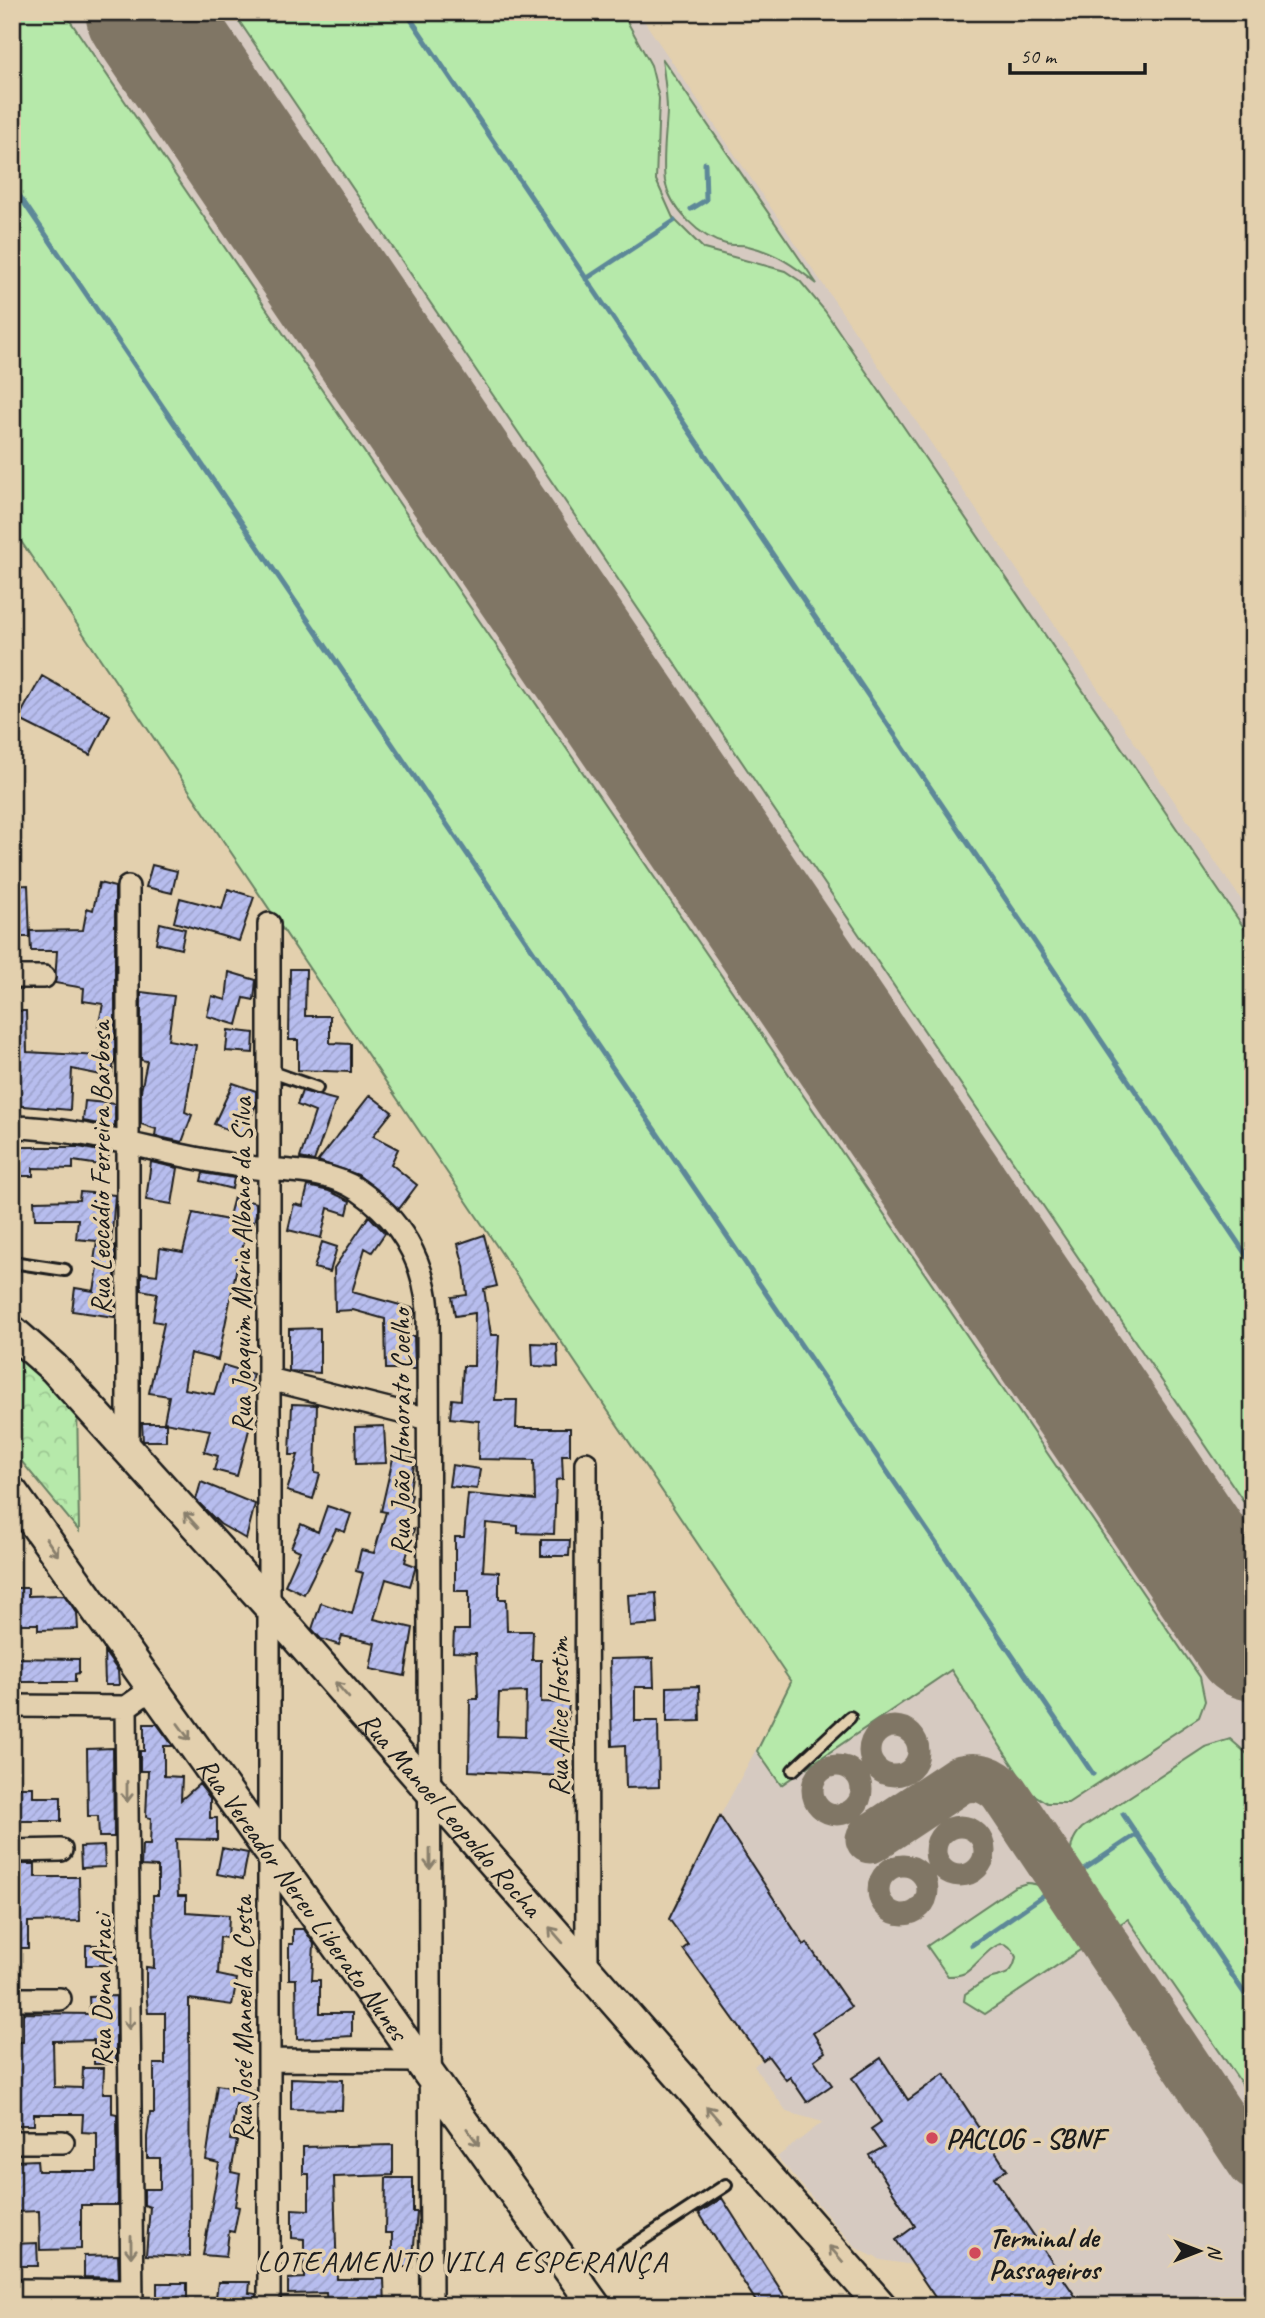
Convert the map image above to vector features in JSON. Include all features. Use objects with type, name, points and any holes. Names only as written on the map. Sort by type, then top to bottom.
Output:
[{"type":"main road","name":"Rua Manoel Leopoldo Rocha","points":[[12,1331],[54,1368],[270,1606],[881,2306]]},
{"type":"main road","name":"Rua Vereador Nereu Liberato Nunes","points":[[12,1492],[595,2306]]},
{"type":"street","name":"Rua Leocádio Ferreira Barbosa","points":[[128,887],[128,1450]]},
{"type":"street","name":"Rua Joaquim Maria Albano da Silva","points":[[269,924],[270,1606]]},
{"type":"street","points":[[12,976],[44,976]]},
{"type":"street","name":"Rua João Honorato Coelho","points":[[12,1127],[63,1130],[250,1167],[319,1175],[357,1189],[372,1201],[410,1243],[421,1265],[426,1284],[428,1419],[429,1790],[426,2070],[431,2306]]},
{"type":"street","points":[[270,1379],[428,1419]]},
{"type":"street","name":"Rua Alice Hostim","points":[[586,1463],[587,1971]]},
{"type":"street","name":"Rua José Manoel da Costa","points":[[269,2306],[270,1606]]},
{"type":"street","points":[[12,1706],[126,1707],[153,1688]]},
{"type":"street","name":"Rua Dona Araci","points":[[126,1707],[132,2298]]},
{"type":"street","points":[[12,1851],[61,1850]]},
{"type":"street","points":[[12,1999],[60,1999]]},
{"type":"street","points":[[270,2060],[426,2070]]},
{"type":"street","points":[[12,2142],[63,2142]]},
{"type":"street","points":[[12,2290],[132,2298]]},
{"type":"lane","points":[[269,1070],[317,1088]]},
{"type":"lane","points":[[12,1262],[65,1270]]},
{"type":"lane","points":[[793,1770],[850,1717]]},
{"type":"lane","points":[[613,2259],[726,2185]]},
{"type":"shaded area","points":[[12,12],[638,12],[1253,917],[1253,2306],[941,2306],[913,2265],[881,2260],[856,2248],[777,2157],[823,2122],[787,2112],[754,2066],[762,2059],[683,1949],[688,1946],[720,1816],[793,1681]]},
{"type":"green space","points":[[12,12],[64,12],[1200,1677],[1205,1701],[1199,1717],[1068,1803],[1047,1803],[1030,1792],[951,1670],[781,1785],[757,1751],[791,1682],[12,528]]},
{"type":"green space","points":[[233,12],[622,12],[651,65],[659,98],[656,180],[673,218],[704,249],[785,271],[800,281],[825,311],[1253,941],[1253,1515]]},
{"type":"green space","points":[[662,58],[817,284],[793,266],[767,252],[716,241],[697,229],[673,201],[665,181],[667,105]]},
{"type":"green space","points":[[12,1341],[77,1400],[79,1531],[12,1450]]},
{"type":"green space","points":[[1230,1739],[1253,1759],[1253,2100],[1128,1919],[1115,1927],[1071,1863],[1072,1844],[1082,1828],[1205,1747]]},
{"type":"green space","points":[[1027,1883],[1038,1885],[1056,1896],[1071,1914],[1089,1944],[985,2014],[964,2001],[965,1994],[985,1981],[1005,1975],[1011,1970],[1016,1957],[1010,1948],[1004,1944],[998,1945],[965,1973],[948,1976],[927,1946],[1014,1887]]},
{"type":"building","points":[[42,676],[110,715],[90,755],[18,719]]},
{"type":"building","points":[[152,865],[177,871],[172,893],[146,887]]},
{"type":"building","points":[[99,883],[115,887],[115,1058],[111,1077],[72,1069],[70,1110],[12,1105],[12,1011],[26,1011],[27,1052],[100,1056],[105,1028],[98,1027],[103,1004],[83,1001],[84,988],[55,983],[57,951],[31,951],[30,931],[83,930],[87,908],[93,910]]},
{"type":"building","points":[[28,885],[30,937],[12,937],[12,886]]},
{"type":"building","points":[[228,889],[254,897],[239,941],[174,922],[180,898],[222,909]]},
{"type":"building","points":[[160,923],[185,929],[181,949],[156,943]]},
{"type":"building","points":[[290,969],[306,969],[305,1016],[330,1016],[330,1043],[351,1044],[351,1072],[298,1070],[298,1040],[289,1040]]},
{"type":"building","points":[[229,972],[256,980],[254,1000],[244,998],[237,1025],[207,1016],[212,996],[226,1000]]},
{"type":"building","points":[[141,992],[174,996],[168,1040],[196,1045],[185,1112],[192,1115],[182,1142],[155,1136],[156,1129],[141,1124],[141,1091],[147,1061],[141,1060]]},
{"type":"building","points":[[228,1030],[254,1033],[253,1053],[226,1051]]},
{"type":"building","points":[[233,1083],[256,1091],[256,1104],[244,1136],[214,1124]]},
{"type":"building","points":[[302,1091],[336,1100],[314,1161],[300,1158],[315,1112],[297,1105]]},
{"type":"building","points":[[370,1095],[392,1112],[373,1136],[398,1149],[391,1164],[417,1185],[399,1209],[358,1175],[318,1161]]},
{"type":"building","points":[[85,1101],[115,1104],[115,1127],[83,1121]]},
{"type":"building","points":[[12,1147],[79,1147],[109,1153],[107,1166],[73,1161],[73,1169],[33,1168],[33,1176],[12,1176]]},
{"type":"building","points":[[151,1162],[178,1168],[172,1204],[146,1200]]},
{"type":"building","points":[[203,1173],[234,1178],[232,1189],[201,1181]]},
{"type":"building","points":[[308,1186],[329,1191],[350,1201],[347,1214],[328,1208],[321,1238],[288,1230],[294,1204],[303,1206]]},
{"type":"building","points":[[80,1192],[115,1195],[111,1246],[115,1246],[115,1317],[72,1311],[75,1288],[94,1291],[99,1262],[94,1261],[97,1241],[76,1239],[78,1219],[35,1219],[34,1201],[79,1200]]},
{"type":"building","points":[[234,1197],[256,1203],[254,1222],[250,1221],[236,1271],[218,1360],[190,1353],[184,1389],[214,1394],[223,1365],[253,1374],[242,1420],[251,1422],[237,1476],[214,1470],[218,1456],[204,1452],[210,1430],[164,1422],[169,1396],[149,1393],[164,1323],[153,1321],[157,1293],[141,1290],[141,1273],[157,1275],[160,1248],[183,1252],[193,1213],[228,1220]]},
{"type":"building","points":[[369,1216],[385,1233],[372,1252],[365,1248],[352,1292],[415,1309],[408,1336],[414,1336],[415,1369],[386,1369],[385,1319],[353,1310],[335,1311],[334,1268]]},
{"type":"building","points":[[484,1235],[497,1286],[484,1289],[491,1335],[499,1335],[495,1400],[517,1400],[516,1428],[570,1428],[570,1455],[562,1455],[563,1479],[556,1480],[554,1534],[518,1533],[518,1526],[486,1523],[483,1571],[499,1572],[499,1599],[506,1599],[507,1631],[533,1631],[532,1660],[541,1660],[541,1702],[569,1703],[563,1776],[469,1771],[470,1699],[478,1699],[476,1653],[453,1652],[454,1630],[469,1630],[469,1591],[455,1591],[455,1537],[464,1537],[468,1494],[535,1500],[534,1460],[478,1459],[479,1421],[450,1418],[452,1399],[461,1400],[463,1366],[474,1366],[475,1313],[455,1316],[452,1297],[467,1295],[458,1244]],"holes":[[[526,1692],[525,1737],[497,1736],[499,1693]]]},
{"type":"building","points":[[322,1242],[337,1247],[330,1272],[314,1268]]},
{"type":"building","points":[[320,1328],[320,1373],[289,1371],[289,1329]]},
{"type":"building","points":[[532,1343],[557,1344],[558,1367],[533,1366]]},
{"type":"building","points":[[292,1404],[317,1405],[315,1473],[320,1474],[313,1499],[287,1491],[298,1455],[290,1455]]},
{"type":"building","points":[[142,1423],[166,1423],[166,1441],[143,1441]]},
{"type":"building","points":[[384,1426],[386,1463],[356,1464],[355,1427]]},
{"type":"building","points":[[394,1454],[415,1459],[409,1494],[412,1495],[404,1526],[414,1529],[405,1562],[416,1566],[410,1586],[386,1579],[374,1619],[413,1628],[405,1676],[370,1669],[375,1643],[342,1636],[339,1645],[321,1639],[312,1629],[321,1603],[352,1614],[363,1573],[356,1571],[361,1550],[374,1553],[386,1512],[381,1511]]},
{"type":"building","points":[[452,1465],[480,1469],[477,1489],[449,1486]]},
{"type":"building","points":[[201,1482],[255,1504],[246,1539],[220,1524],[196,1500]]},
{"type":"building","points":[[327,1506],[351,1514],[345,1532],[336,1529],[304,1594],[285,1585],[300,1551],[291,1547],[301,1524],[318,1532]]},
{"type":"building","points":[[541,1540],[570,1540],[569,1556],[541,1556]]},
{"type":"building","points":[[12,1588],[28,1588],[28,1596],[64,1595],[77,1613],[78,1629],[38,1630],[38,1624],[12,1624]]},
{"type":"building","points":[[656,1593],[658,1624],[630,1626],[628,1595]]},
{"type":"building","points":[[104,1651],[118,1671],[119,1685],[105,1685]]},
{"type":"building","points":[[12,1658],[79,1659],[79,1673],[75,1674],[75,1682],[12,1682]]},
{"type":"building","points":[[653,1658],[654,1687],[635,1687],[635,1721],[658,1721],[659,1787],[626,1788],[625,1745],[612,1746],[610,1659]]},
{"type":"building","points":[[699,1686],[700,1721],[667,1722],[667,1687]]},
{"type":"building","points":[[144,1724],[157,1724],[173,1746],[164,1746],[164,1776],[182,1777],[181,1800],[199,1784],[210,1798],[210,1818],[217,1818],[217,1840],[176,1839],[178,1896],[186,1896],[186,1912],[229,1915],[228,1938],[220,1937],[218,1975],[237,1979],[232,2005],[189,1999],[190,2257],[146,2255],[150,2207],[144,2205],[144,2189],[160,2189],[160,2158],[147,2158],[147,2137],[150,2113],[154,2113],[154,2064],[165,2064],[165,2013],[148,2013],[146,1989],[146,1967],[154,1968],[153,1895],[158,1895],[158,1867],[141,1866],[142,1845],[150,1845],[151,1818],[146,1817],[148,1771],[140,1771],[140,1751],[144,1751]]},
{"type":"building","points":[[113,1748],[114,1837],[99,1837],[98,1816],[88,1816],[87,1749]]},
{"type":"building","points":[[12,1787],[33,1787],[33,1797],[61,1797],[61,1821],[12,1821]]},
{"type":"building","points":[[720,1816],[804,1945],[807,1943],[851,2007],[813,2033],[825,2052],[814,2060],[832,2085],[807,2102],[790,2077],[786,2080],[768,2056],[763,2060],[683,1949],[688,1945],[669,1919]]},
{"type":"building","points":[[104,1846],[105,1867],[81,1868],[80,1847]]},
{"type":"building","points":[[222,1848],[248,1853],[243,1879],[217,1874]]},
{"type":"building","points":[[12,1864],[35,1864],[35,1877],[79,1877],[80,1921],[28,1922],[28,1948],[12,1948]]},
{"type":"building","points":[[293,1929],[304,1929],[314,1944],[312,1980],[320,1980],[320,2013],[352,2013],[352,2036],[297,2039],[296,1979],[289,1979],[289,1944],[293,1944]]},
{"type":"building","points":[[86,1945],[115,1945],[115,1965],[86,1965]]},
{"type":"building","points":[[116,1996],[116,2064],[94,2064],[94,2040],[53,2041],[54,2087],[82,2088],[83,2068],[104,2068],[103,2093],[112,2093],[112,2113],[117,2114],[118,2205],[81,2205],[81,2249],[40,2250],[39,2211],[16,2212],[14,2161],[37,2160],[38,2171],[97,2171],[97,2133],[82,2132],[83,2114],[34,2114],[34,2125],[13,2125],[16,2066],[12,2066],[12,2042],[23,2042],[23,2013],[90,2014],[89,1997]]},
{"type":"building","points":[[881,2058],[908,2100],[944,2074],[1007,2170],[994,2177],[1082,2306],[941,2306],[896,2240],[915,2226],[869,2155],[884,2147],[871,2129],[881,2122],[852,2078]]},
{"type":"building","points":[[291,2078],[343,2080],[342,2110],[291,2109]]},
{"type":"building","points":[[217,2085],[253,2091],[251,2107],[236,2104],[230,2140],[237,2141],[231,2172],[240,2174],[235,2206],[239,2207],[234,2232],[229,2231],[226,2257],[203,2255],[219,2163],[206,2160]]},
{"type":"building","points":[[393,2145],[393,2175],[334,2177],[337,2279],[384,2279],[385,2306],[327,2306],[326,2293],[288,2294],[288,2279],[304,2278],[304,2239],[292,2238],[292,2209],[309,2210],[309,2174],[303,2174],[303,2147]]},
{"type":"building","points":[[386,2178],[413,2178],[413,2212],[417,2212],[412,2267],[392,2267],[392,2233],[385,2233]]},
{"type":"building","points":[[722,2198],[791,2306],[759,2306],[699,2213]]},
{"type":"building","points":[[37,2243],[38,2266],[17,2266],[17,2263],[12,2263],[12,2244]]},
{"type":"building","points":[[118,2255],[119,2278],[84,2277],[84,2256]]},
{"type":"building","points":[[218,2282],[250,2282],[249,2293],[256,2294],[256,2306],[215,2306]]},
{"type":"building","points":[[157,2283],[187,2283],[187,2304],[157,2304]]},
{"type":"waterway","points":[[406,12],[1253,1265]]},
{"type":"waterway","points":[[691,209],[706,200],[705,163]]},
{"type":"waterway","points":[[12,185],[1093,1774]]},
{"type":"waterway","points":[[586,279],[674,221]]},
{"type":"waterway","points":[[1123,1814],[1253,2006]]},
{"type":"waterway","points":[[1086,1868],[1137,1834]]},
{"type":"waterway","points":[[972,1945],[1044,1895]]},
{"type":"taxiway","points":[[894,1740],[902,1743],[905,1751],[902,1759],[894,1762],[886,1759],[883,1751],[886,1743],[894,1740]]},
{"type":"taxiway","points":[[870,1839],[959,1780],[978,1778],[999,1788],[1253,2165]]},
{"type":"taxiway","points":[[837,1779],[845,1782],[848,1790],[845,1798],[837,1801],[829,1798],[826,1790],[829,1782],[837,1779]]},
{"type":"taxiway","points":[[960,1840],[968,1843],[971,1851],[968,1859],[960,1862],[952,1859],[949,1851],[952,1843],[960,1840]]},
{"type":"taxiway","points":[[903,1879],[911,1882],[914,1890],[911,1898],[903,1901],[895,1898],[892,1890],[895,1882],[903,1879]]},
{"type":"runway","points":[[146,12],[1253,1640]]},
{"type":"place","name":"PACLOG - SBNF","points":[[932,2138]]},
{"type":"place","name":"Terminal de Passageiros","points":[[975,2253]]},
{"type":"district","name":"LOTEAMENTO VILA ESPERANÇA","points":[[463,2261]]}]
